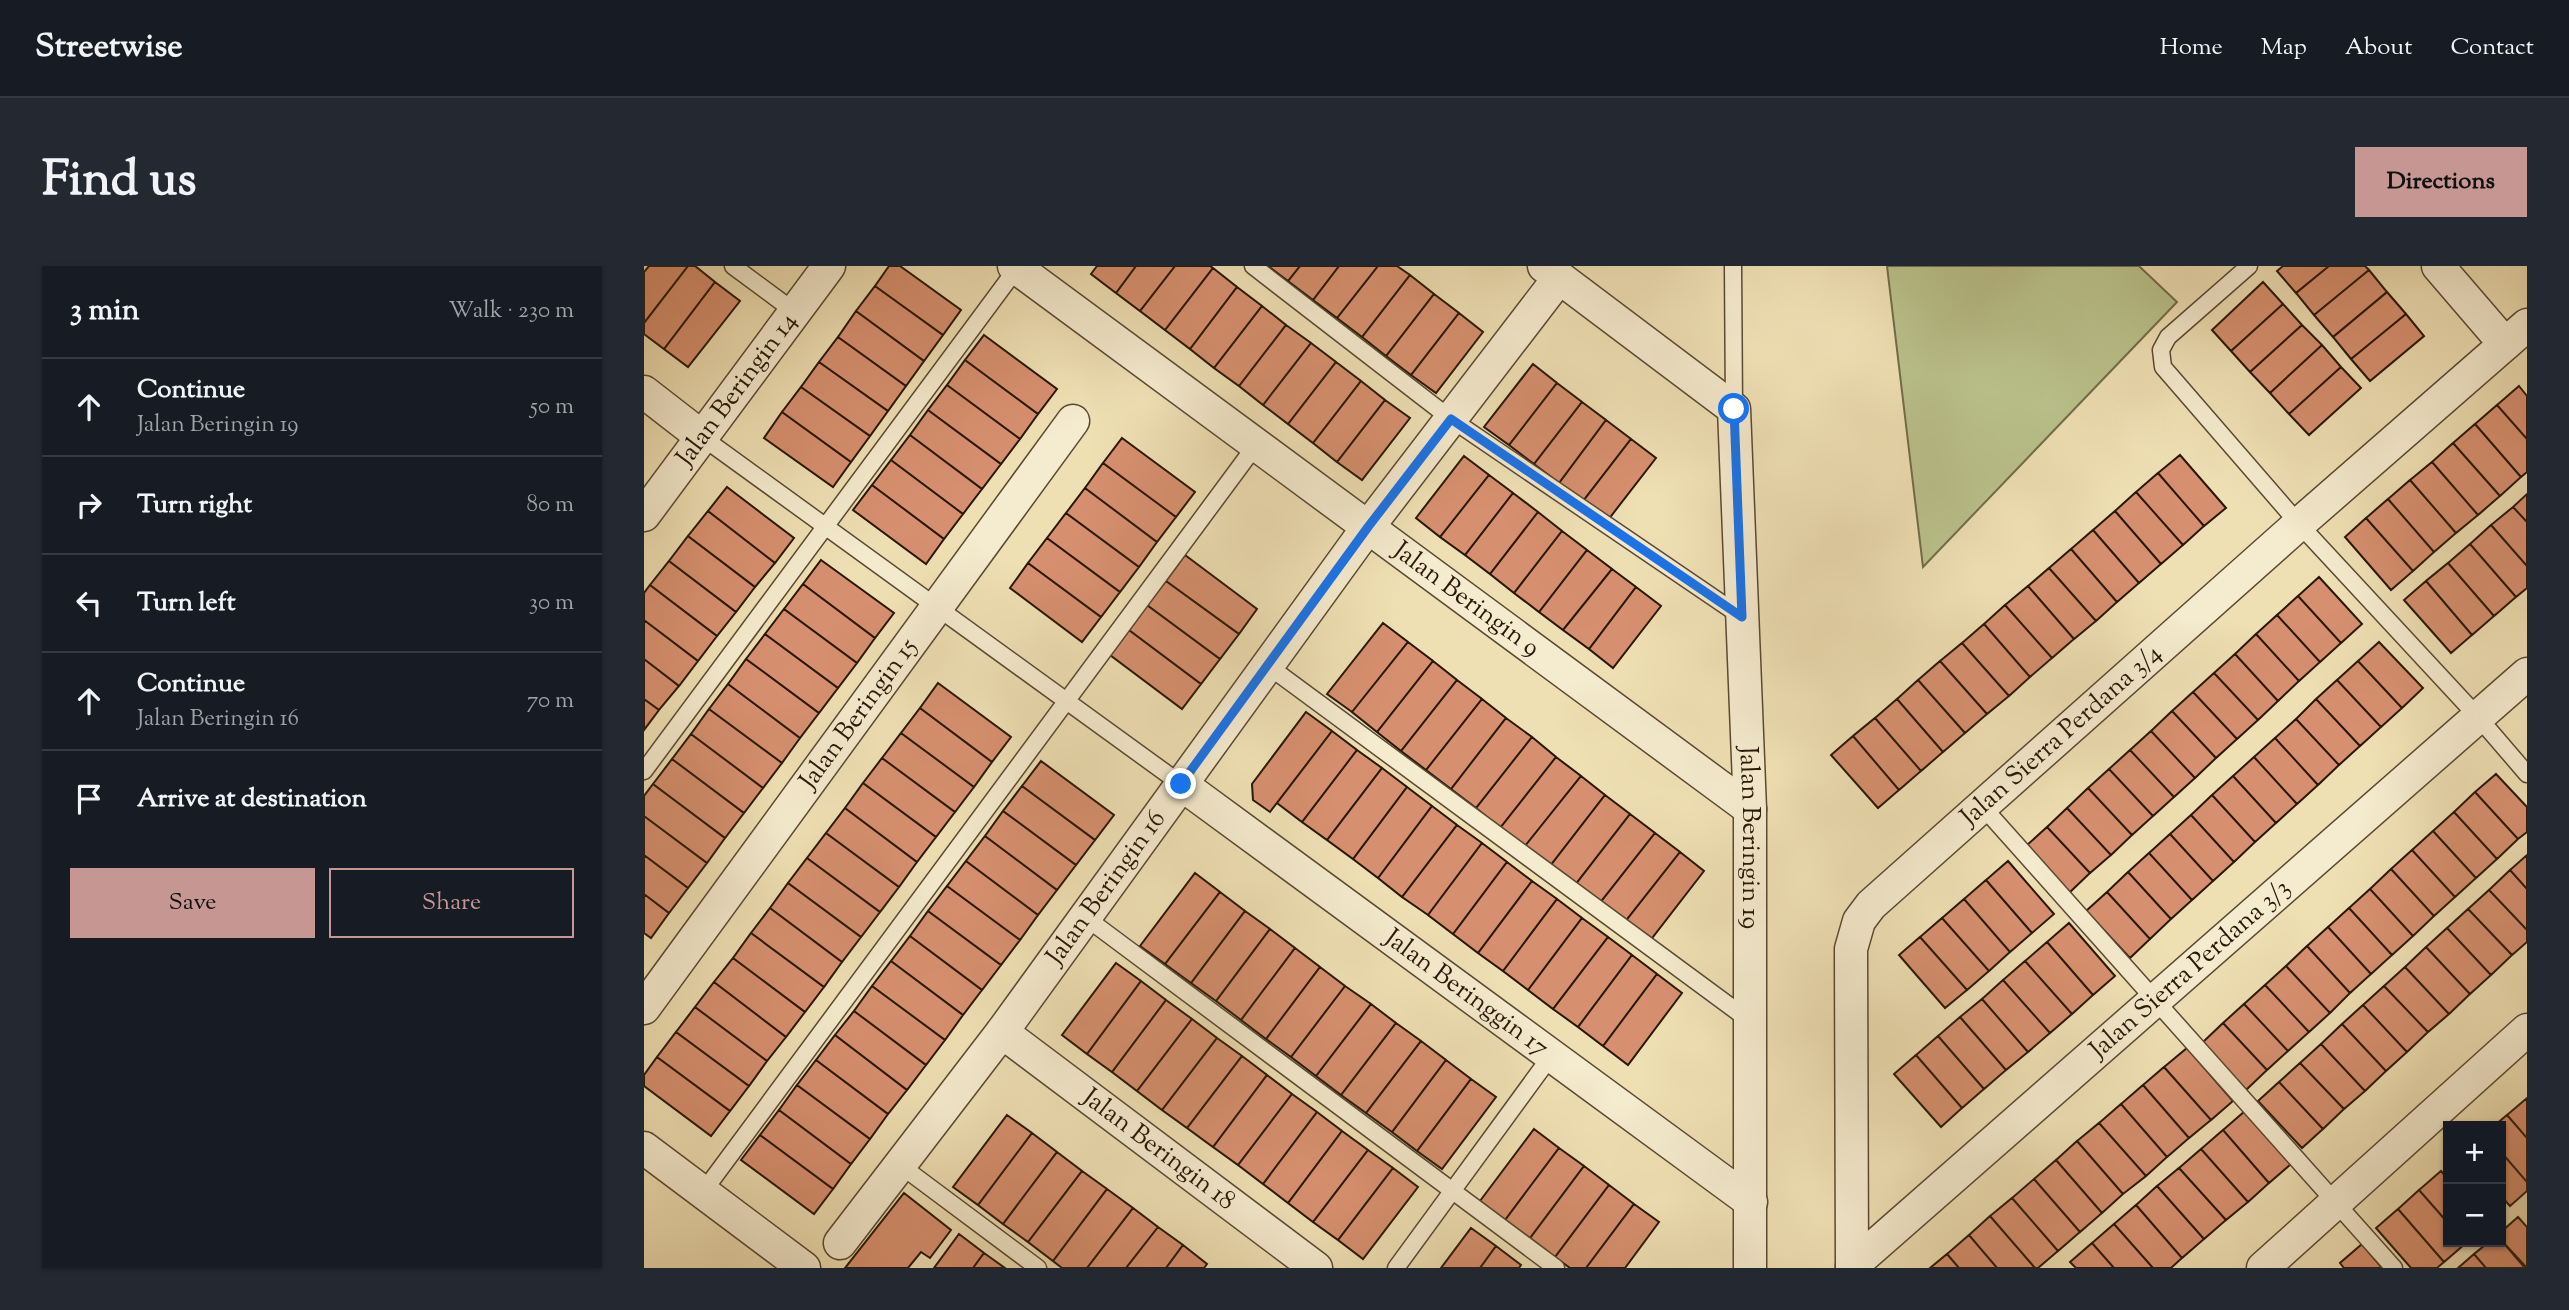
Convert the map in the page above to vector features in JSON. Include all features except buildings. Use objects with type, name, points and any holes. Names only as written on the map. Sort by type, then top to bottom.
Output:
[{"type":"street","name":"Jalan Beringin 14","points":[[644,515],[829,266]]},
{"type":"street","points":[[2438,266],[2516,334]]},
{"type":"street","name":"Jalan Beringin 9","points":[[1015,267],[1750,809]]},
{"type":"street","name":"Jalan Beringin 16","points":[[840,1243],[1002,1032],[1368,527],[1451,419],[1551,272]]},
{"type":"street","points":[[1551,272],[1734,409]]},
{"type":"street","name":"Jalan Sierra Perdana 3/4","points":[[1852,1267],[1851,949],[1859,921],[1871,905],[2516,334]]},
{"type":"street","points":[[644,392],[702,437]]},
{"type":"street","name":"Jalan Beringin 19","points":[[1734,409],[1750,809],[1751,1268]]},
{"type":"street","name":"Jalan Beringin 15","points":[[644,1008],[1073,421]]},
{"type":"street","name":"Jalan Sierra Perdana 3/3","points":[[1852,1267],[2527,674]]},
{"type":"street","name":"Jalan Beringgin 17","points":[[1181,784],[1751,1202]]},
{"type":"street","points":[[2263,1268],[2527,1030]]},
{"type":"street","name":"Jalan Beringin 18","points":[[1002,1032],[1316,1268]]},
{"type":"street","points":[[644,1148],[804,1268]]},
{"type":"lane","points":[[733,266],[795,312]]},
{"type":"lane","points":[[1253,266],[1451,419],[1742,617]]},
{"type":"lane","points":[[1732,266],[1734,409]]},
{"type":"lane","points":[[2249,266],[2168,337],[2161,350],[2164,367],[2299,524],[2478,717],[2527,774]]},
{"type":"lane","points":[[644,771],[1015,267]]},
{"type":"lane","points":[[702,437],[1181,784]]},
{"type":"lane","points":[[703,1192],[1256,445]]},
{"type":"lane","points":[[1268,665],[1752,1023]]},
{"type":"lane","points":[[1982,806],[2394,1268]]},
{"type":"lane","points":[[1085,917],[1556,1268]]},
{"type":"lane","points":[[1396,1268],[1551,1056]]},
{"type":"lane","points":[[900,1166],[1038,1268]]},
{"type":"green space","points":[[1887,266],[2139,266],[2177,302],[1923,567]]},
{"type":"route","points":[[1181,784],[1368,527],[1451,419],[1742,617],[1734,409]]}]
